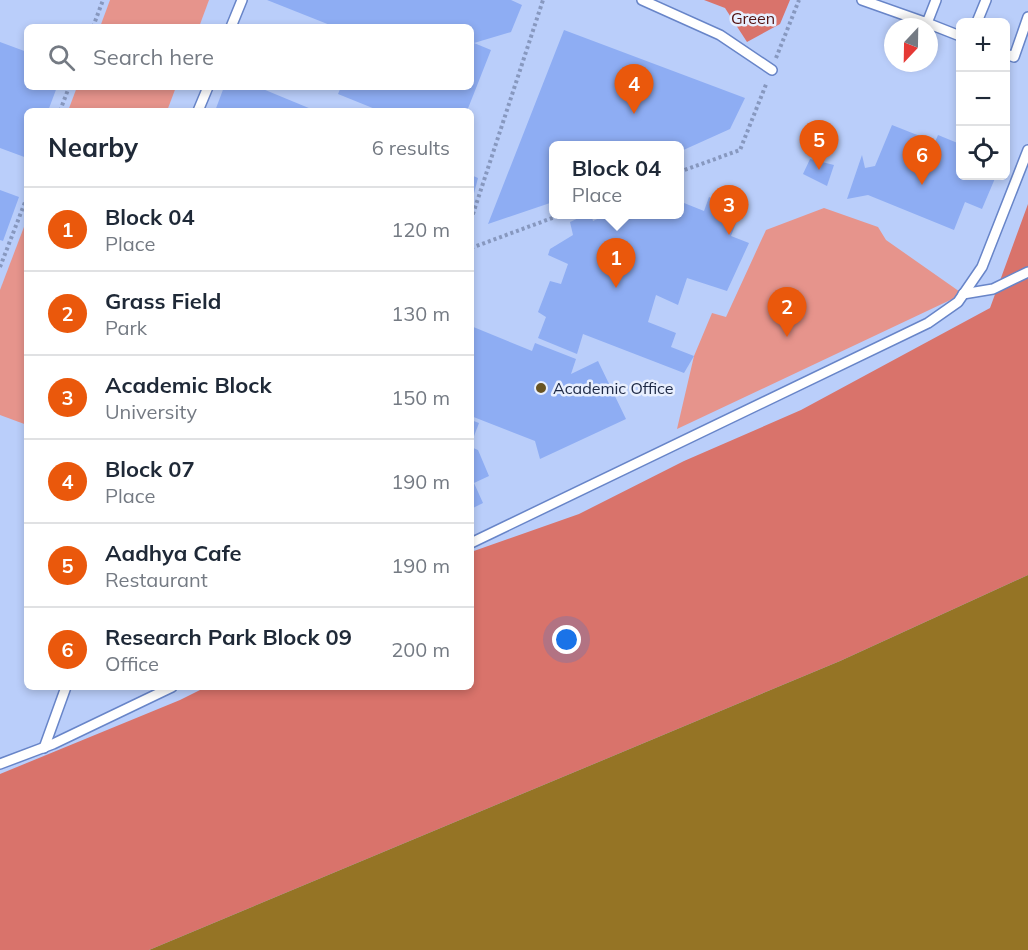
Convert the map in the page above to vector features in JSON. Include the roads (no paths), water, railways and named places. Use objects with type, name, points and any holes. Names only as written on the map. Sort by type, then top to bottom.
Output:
[{"type":"lane","points":[[232,24],[242,0]]},
{"type":"lane","points":[[642,0],[720,35],[772,70]]},
{"type":"lane","points":[[861,0],[913,18]]},
{"type":"lane","points":[[929,18],[936,0]]},
{"type":"lane","points":[[979,18],[986,0]]},
{"type":"lane","points":[[1010,56],[1014,57],[1028,17]]},
{"type":"lane","points":[[938,27],[956,34]]},
{"type":"lane","points":[[199,108],[207,90]]},
{"type":"lane","points":[[474,542],[928,323],[958,302],[982,267],[1028,150]]},
{"type":"lane","points":[[963,294],[993,289],[1028,272]]},
{"type":"lane","points":[[44,748],[67,690]]},
{"type":"lane","points":[[0,764],[44,748],[166,690]]},
{"type":"place","name":"Block 07","points":[[634,114]]},
{"type":"place","name":"Aadhya Cafe","points":[[819,170]]},
{"type":"place","name":"Research Park Block 09","points":[[922,185]]},
{"type":"place","name":"Academic Block","points":[[729,235]]},
{"type":"place","name":"Block 04","points":[[616,288]]},
{"type":"place","name":"Grass Field","points":[[787,337]]},
{"type":"place","name":"Academic Office","points":[[541,388]]},
{"type":"park label","name":"Green","points":[[753,18]]}]
